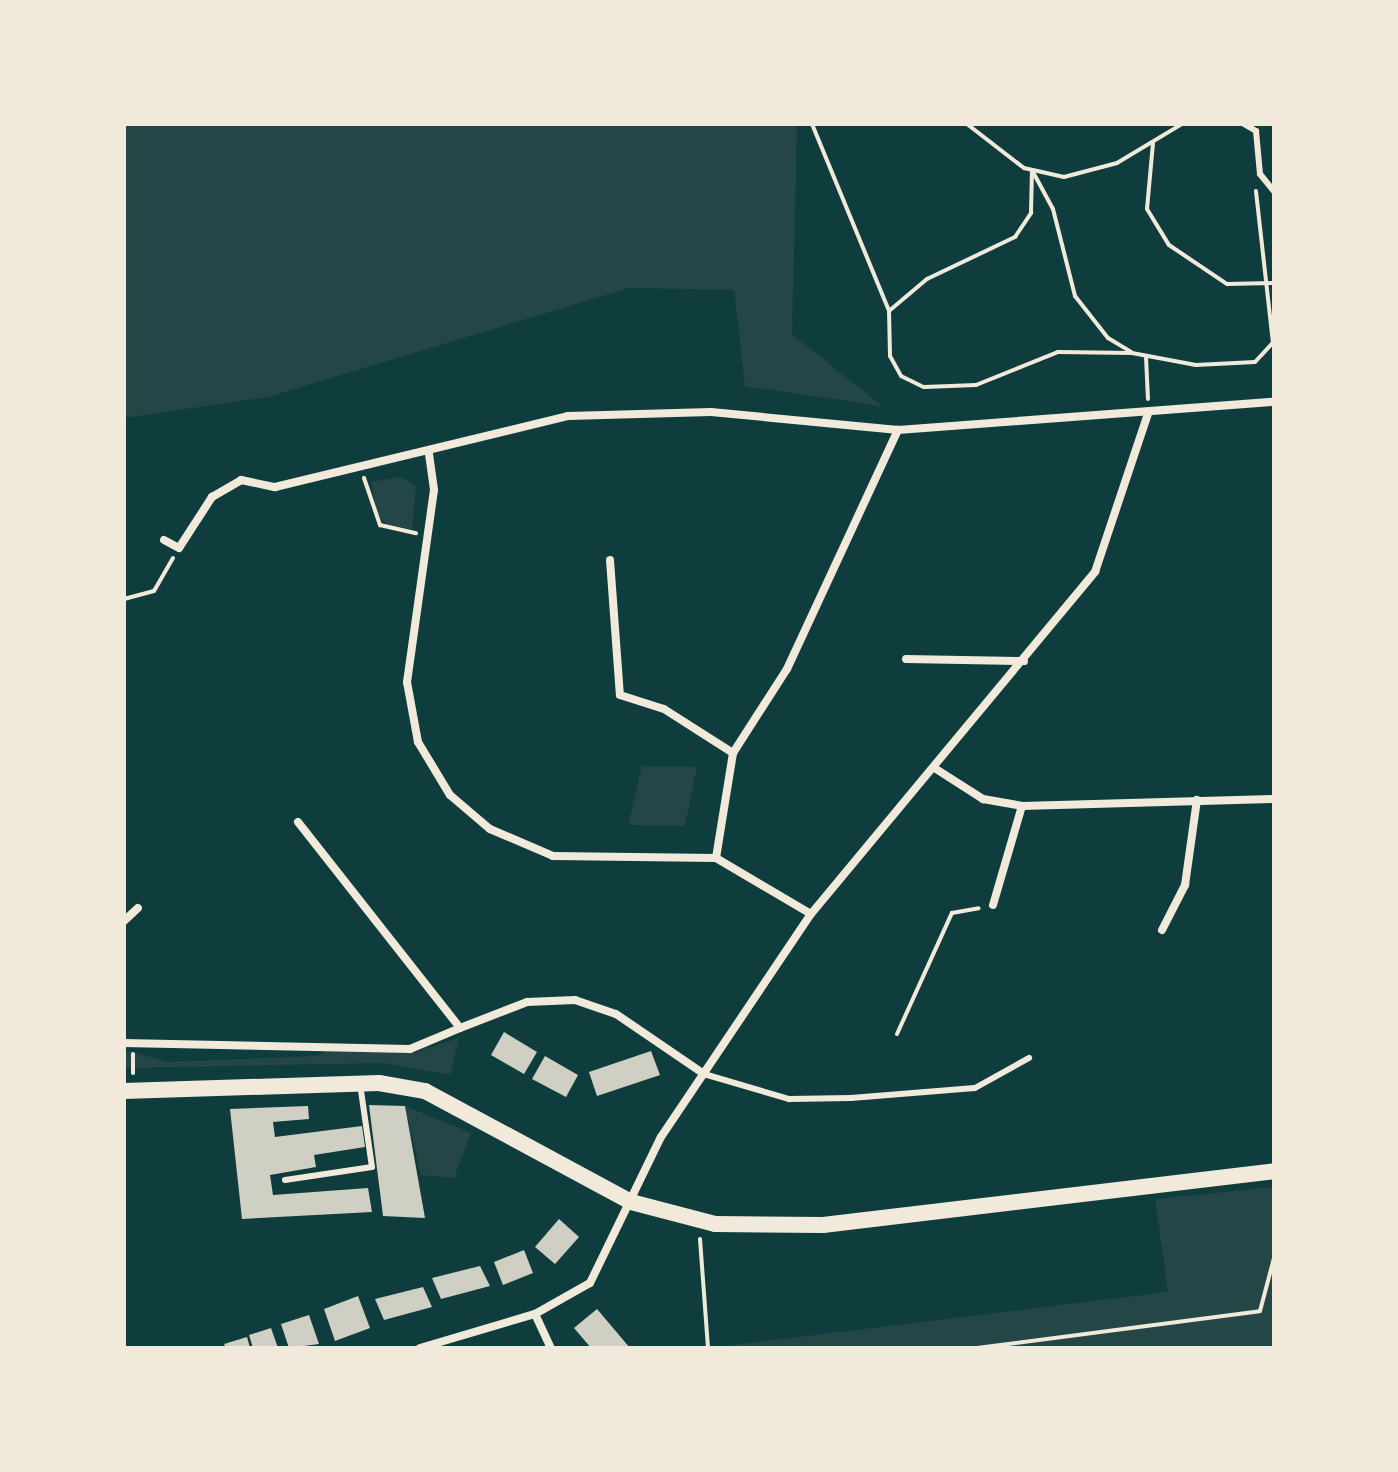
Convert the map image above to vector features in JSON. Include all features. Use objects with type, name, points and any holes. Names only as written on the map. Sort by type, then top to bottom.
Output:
[{"type":"main road","points":[[129,1091],[360,1084],[425,1091],[473,1112],[631,1202],[698,1223],[823,1225],[1274,1171]]},
{"type":"street","points":[[164,540],[179,548],[225,486],[241,480],[275,487],[429,454],[568,416],[639,411],[898,430],[1148,414],[1274,402]]},
{"type":"street","points":[[420,1348],[535,1314],[590,1283],[661,1137],[811,914],[936,769],[1095,572],[1148,414]]},
{"type":"street","points":[[716,858],[733,753],[787,669],[898,430]]},
{"type":"street","points":[[429,454],[434,490],[408,654],[410,715],[430,764],[467,814],[553,856],[716,858],[811,914]]},
{"type":"street","points":[[610,560],[617,681],[629,703],[664,709],[733,753]]},
{"type":"street","points":[[906,659],[1024,661]]},
{"type":"street","points":[[936,769],[983,799],[1022,806],[1274,799]]},
{"type":"street","points":[[1162,930],[1185,885],[1197,800]]},
{"type":"street","points":[[993,905],[1022,806]]},
{"type":"street","points":[[298,822],[460,1028]]},
{"type":"street","points":[[124,921],[138,908]]},
{"type":"street","points":[[124,1043],[135,1048],[410,1049],[527,1002],[575,1000],[616,1014],[704,1074]]},
{"type":"street","points":[[535,1314],[551,1348]]},
{"type":"lane","points":[[1244,124],[1256,131]]},
{"type":"lane","points":[[1256,131],[1263,124]]},
{"type":"lane","points":[[1256,131],[1260,174],[1274,191]]},
{"type":"lane","points":[[704,1074],[789,1099],[851,1098],[975,1088],[1029,1058]]},
{"type":"lane","points":[[285,1180],[372,1167],[360,1084]]},
{"type":"path","points":[[812,124],[889,311],[890,356],[901,376],[924,387],[976,385],[1058,352],[1132,353],[1196,365],[1255,362],[1273,343],[1256,176]]},
{"type":"path","points":[[967,124],[1032,170],[1064,177],[1117,163],[1182,124]]},
{"type":"path","points":[[1153,143],[1147,209],[1169,245],[1227,284],[1274,283]]},
{"type":"path","points":[[889,311],[927,279],[1015,237],[1031,213],[1032,170]]},
{"type":"path","points":[[1032,170],[1053,209],[1075,296],[1108,338],[1132,353]]},
{"type":"path","points":[[1146,357],[1148,414]]},
{"type":"path","points":[[362,467],[380,525],[426,534]]},
{"type":"path","points":[[124,599],[154,591],[179,548]]},
{"type":"path","points":[[897,1034],[952,913],[993,905]]},
{"type":"path","points":[[129,1091],[135,1048]]},
{"type":"path","points":[[698,1223],[708,1348]]},
{"type":"path","points":[[977,1348],[1260,1311],[1274,1258]]},
{"type":"shaded area","points":[[124,124],[797,124],[792,334],[882,406],[745,386],[734,290],[629,288],[268,397],[124,418]]},
{"type":"shaded area","points":[[401,477],[416,487],[412,529],[387,525],[377,514],[371,482]]},
{"type":"shaded area","points":[[642,766],[697,767],[685,826],[628,825]]},
{"type":"shaded area","points":[[459,1038],[450,1075],[384,1063],[124,1068],[124,1050],[169,1062],[317,1056],[327,1049],[413,1053]]},
{"type":"shaded area","points":[[405,1106],[471,1133],[454,1178],[421,1175]]},
{"type":"shaded area","points":[[1274,1187],[1274,1348],[708,1348],[1168,1292],[1155,1199]]},
{"type":"building","points":[[504,1032],[537,1052],[524,1074],[491,1055]]},
{"type":"building","points":[[651,1051],[660,1075],[597,1096],[589,1072]]},
{"type":"building","points":[[545,1056],[578,1075],[566,1097],[532,1079]]},
{"type":"building","points":[[369,1105],[405,1106],[425,1218],[383,1216]]},
{"type":"building","points":[[308,1106],[309,1119],[273,1122],[275,1137],[362,1126],[365,1147],[314,1155],[316,1167],[270,1175],[273,1195],[368,1188],[372,1212],[242,1219],[230,1109]]},
{"type":"building","points":[[559,1219],[579,1237],[555,1264],[535,1247]]},
{"type":"building","points":[[524,1250],[533,1273],[503,1285],[494,1262]]},
{"type":"building","points":[[480,1266],[490,1286],[441,1299],[432,1278]]},
{"type":"building","points":[[423,1287],[432,1307],[384,1320],[375,1299]]},
{"type":"building","points":[[358,1296],[370,1328],[335,1341],[324,1309]]},
{"type":"building","points":[[597,1309],[630,1348],[591,1348],[574,1328]]},
{"type":"building","points":[[309,1315],[319,1344],[289,1348],[281,1324]]},
{"type":"building","points":[[271,1328],[278,1348],[253,1348],[249,1335]]},
{"type":"building","points":[[247,1337],[250,1348],[226,1348],[224,1344]]}]
